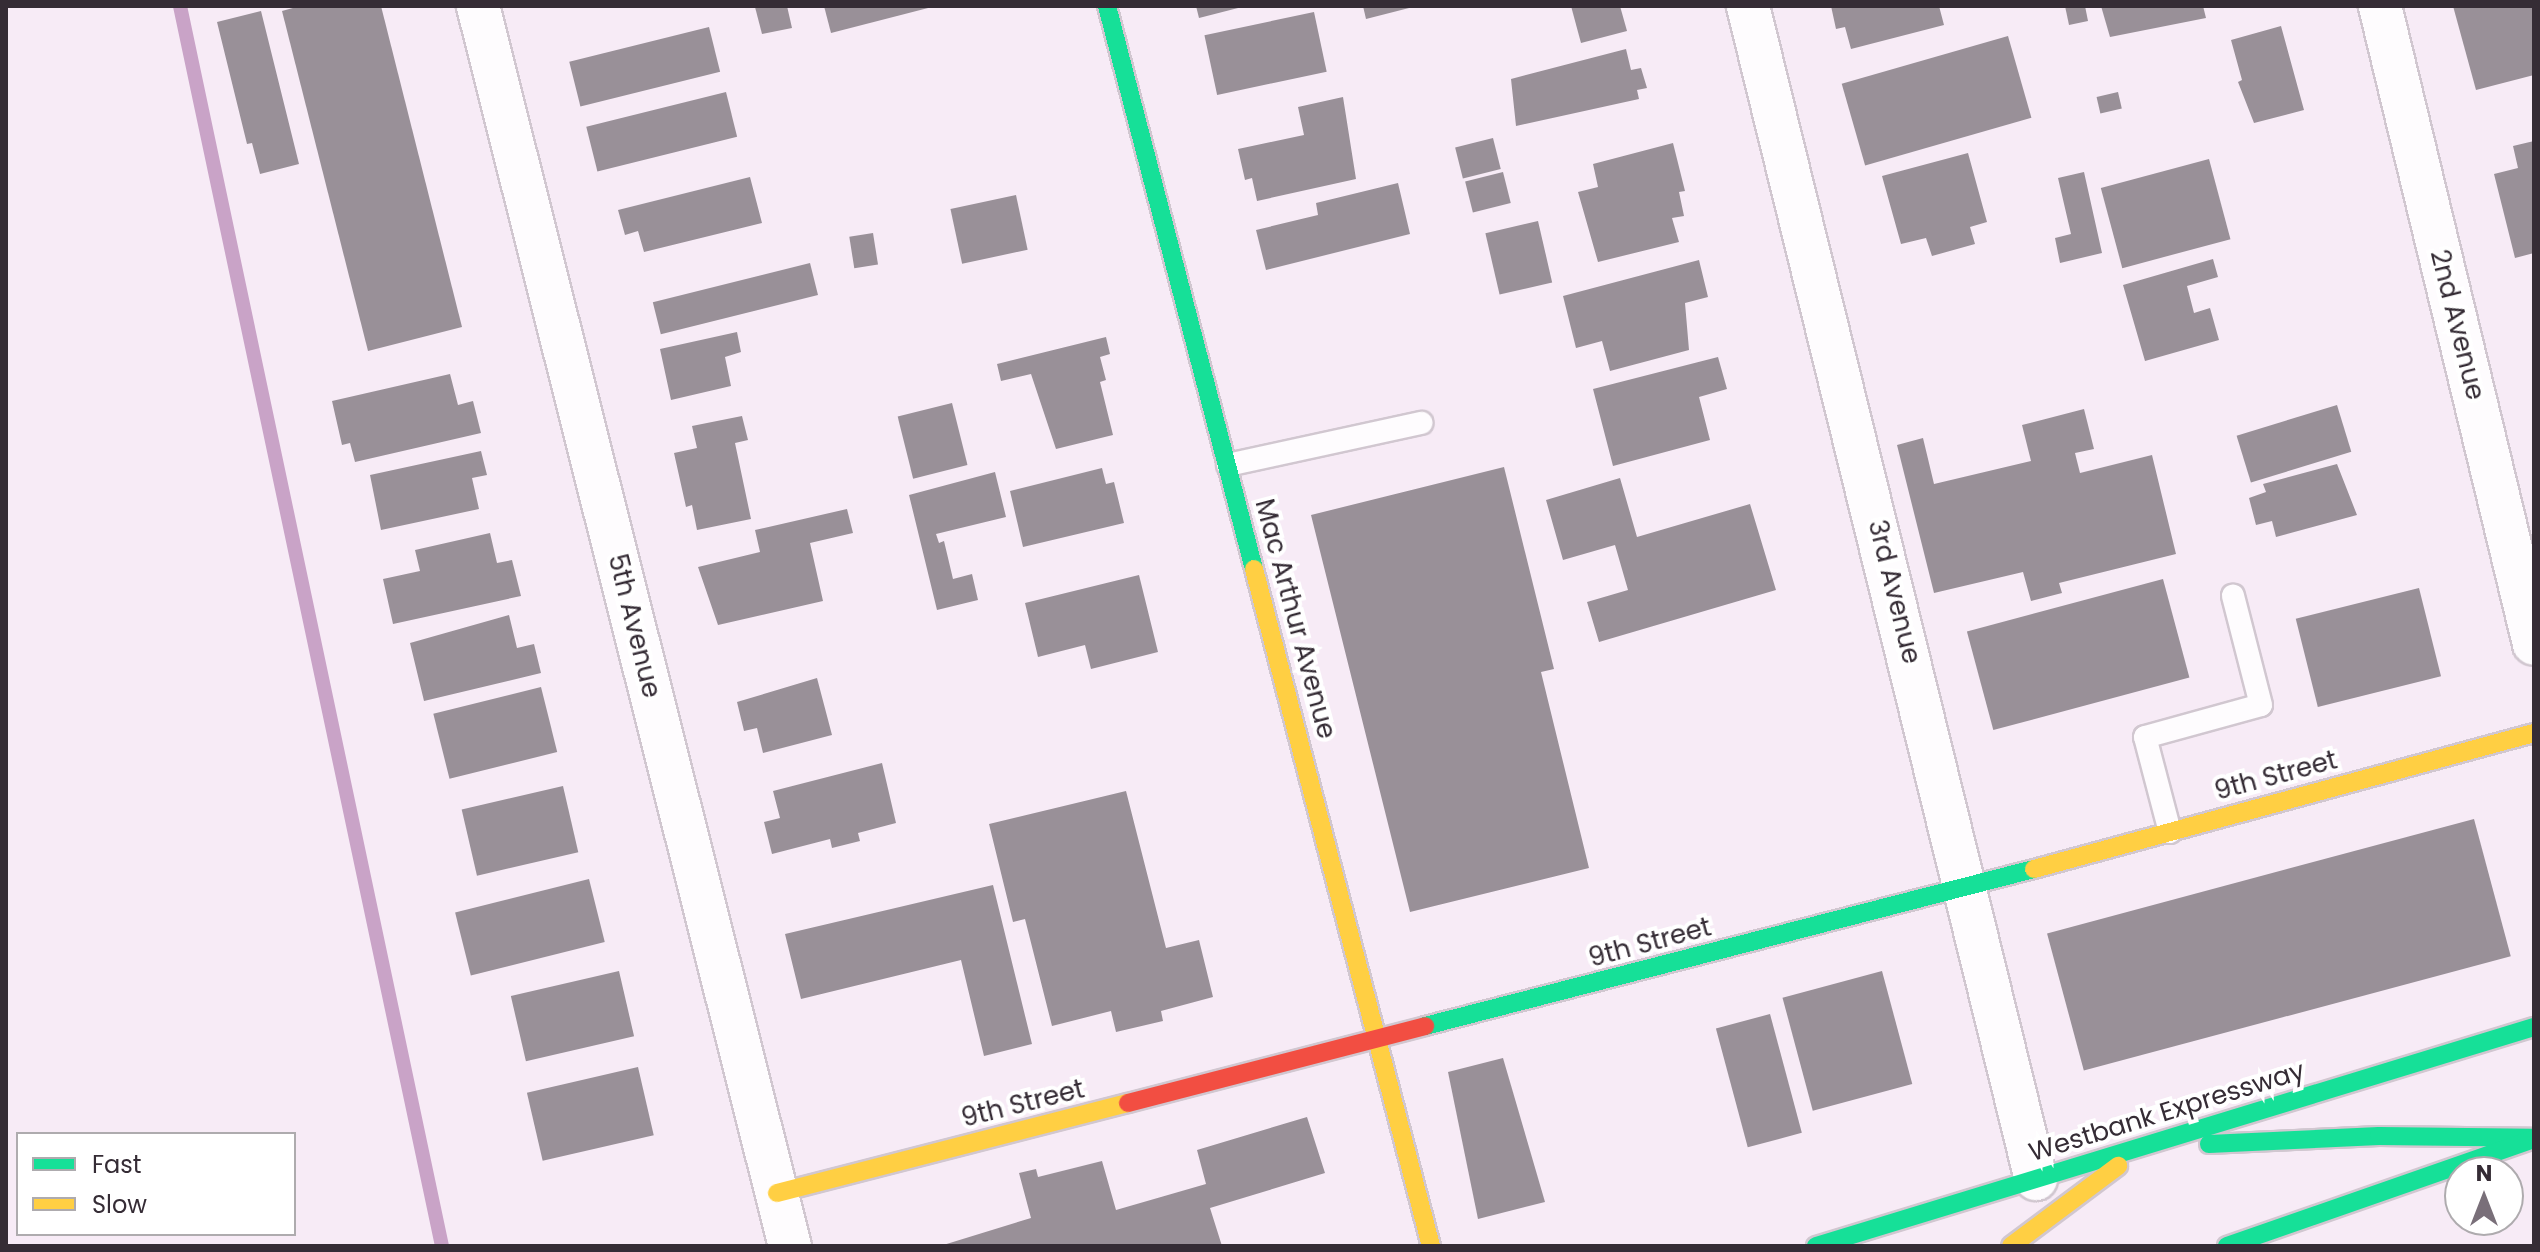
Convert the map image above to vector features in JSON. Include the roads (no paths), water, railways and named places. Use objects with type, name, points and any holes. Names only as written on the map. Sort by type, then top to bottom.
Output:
[{"type":"main road","name":"Mac Arthur Avenue","points":[[1107,6],[1431,1246]]},
{"type":"main road","name":"9th Street","points":[[777,1193],[1967,887],[2534,733]]},
{"type":"main road","name":"Westbank Expressway","points":[[1816,1246],[2534,1027]]},
{"type":"main road","points":[[2011,1246],[2144,1147],[2379,1136],[2534,1139]]},
{"type":"main road","points":[[2227,1246],[2534,1139]]},
{"type":"street","name":"5th Avenue","points":[[478,6],[790,1246]]},
{"type":"street","name":"3rd Avenue","points":[[1748,6],[1967,887],[2036,1179]]},
{"type":"street","name":"2nd Avenue","points":[[2380,6],[2534,644]]},
{"type":"lane","points":[[1228,465],[1421,423]]},
{"type":"lane","points":[[2170,832],[2145,737],[2261,705],[2233,596]]},
{"type":"waterway","points":[[180,6],[442,1246]]}]
